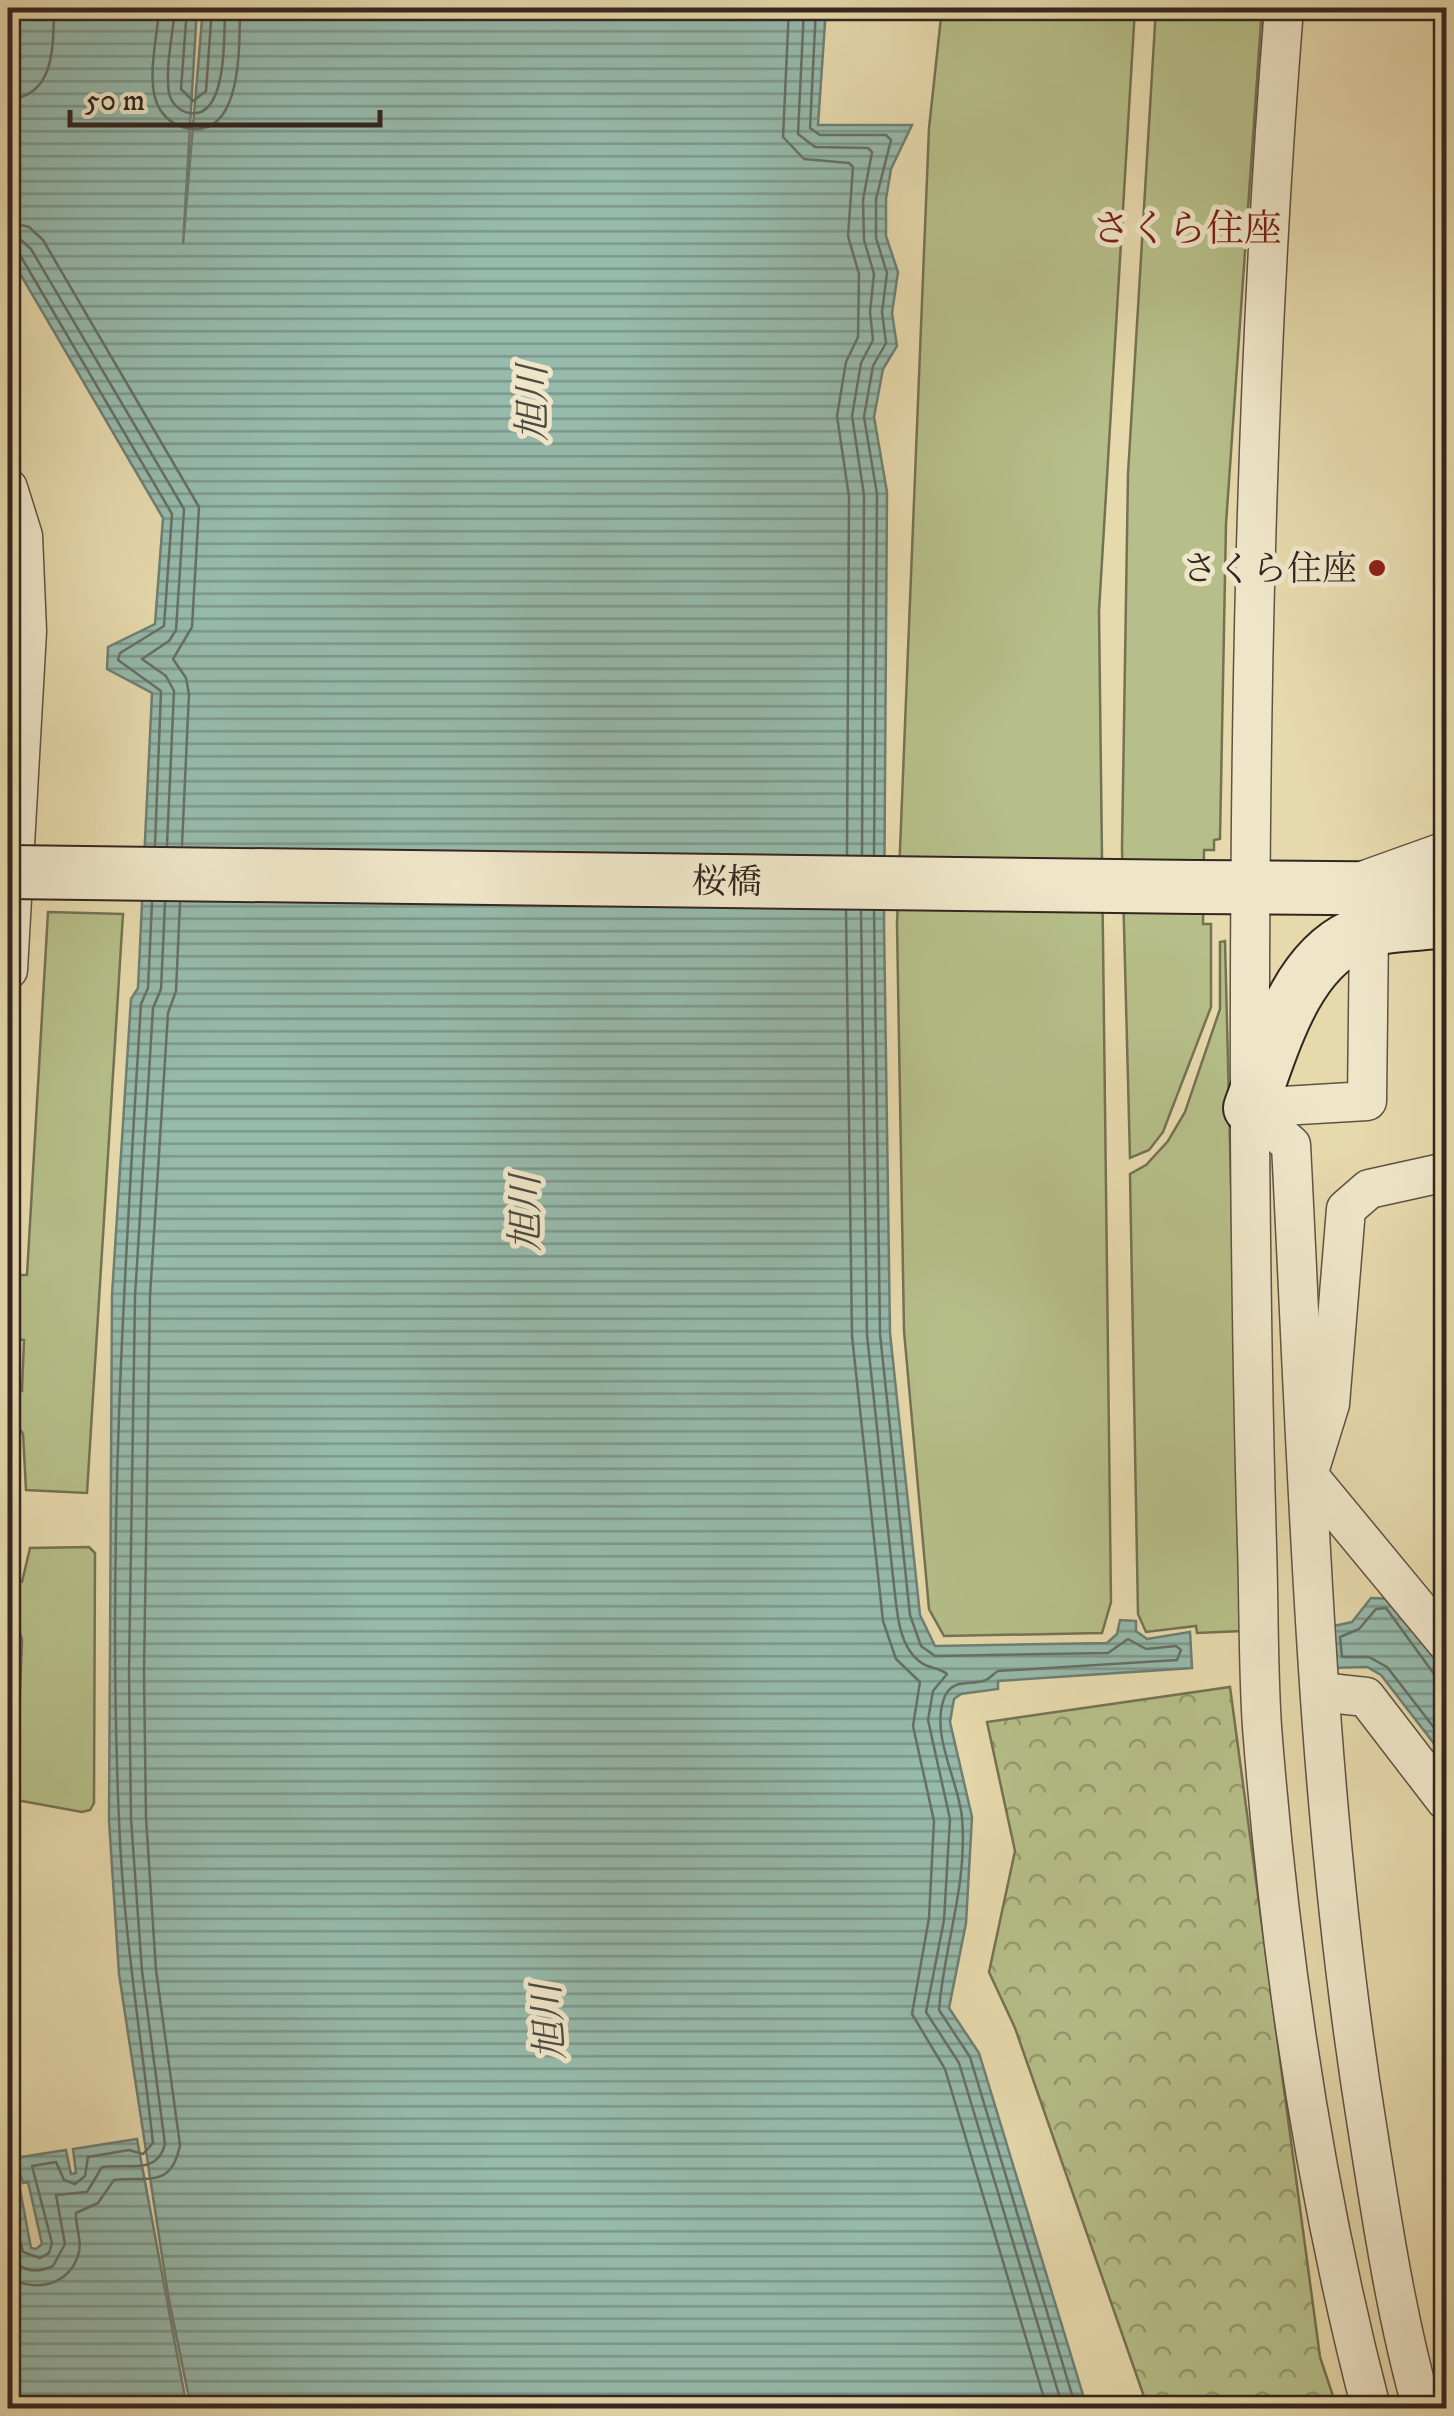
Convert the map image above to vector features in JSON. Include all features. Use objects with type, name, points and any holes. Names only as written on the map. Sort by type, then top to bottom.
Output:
[{"type":"street","points":[[1284,8],[1266,226],[1249,888],[1262,1724],[1288,1986],[1312,2146],[1342,2297],[1372,2408]]},
{"type":"street","points":[[8,488],[23,536],[27,631],[8,970]]},
{"type":"street","points":[[1250,1108],[1287,1012],[1335,947],[1356,909],[1446,851]]},
{"type":"street","name":"桜橋","points":[[8,872],[1249,888],[1356,909],[1445,912]]},
{"type":"street","points":[[1250,1108],[1367,1102],[1356,909]]},
{"type":"street","points":[[1250,1108],[1291,1145],[1320,1692],[1342,1967],[1404,2344],[1422,2408]]},
{"type":"street","points":[[1308,1475],[1330,1404],[1346,1209],[1369,1189],[1446,1172]]},
{"type":"street","points":[[1308,1475],[1446,1642]]},
{"type":"street","points":[[1320,1692],[1366,1697],[1446,1801]]},
{"type":"green space","points":[[942,8],[1135,8],[1099,611],[1111,1602],[1102,1633],[944,1636],[929,1609],[904,1331],[897,924],[929,128]]},
{"type":"green space","points":[[1156,8],[1262,8],[1226,524],[1220,839],[1214,840],[1214,850],[1204,850],[1203,924],[1211,924],[1211,1007],[1163,1132],[1149,1150],[1130,1158],[1122,849],[1128,474]]},
{"type":"green space","points":[[48,912],[123,914],[87,1493],[26,1490],[23,1434],[9,1412],[9,1391],[22,1391],[24,1340],[13,1338],[14,1275],[27,1275]]},
{"type":"green space","points":[[1225,941],[1242,1631],[1197,1633],[1196,1626],[1146,1632],[1138,1614],[1130,1174],[1146,1165],[1168,1141],[1185,1112],[1220,1009],[1220,942]]},
{"type":"green space","points":[[89,1547],[95,1553],[94,1803],[90,1810],[82,1812],[16,1800],[22,1640],[8,1591],[12,1581],[22,1582],[30,1548]]},
{"type":"green space","points":[[1230,1687],[1320,2357],[1337,2408],[1148,2408],[1015,2028],[989,1972],[1015,1851],[987,1722]]},
{"type":"water","name":"旭川","points":[[17,8],[197,8],[183,244],[203,8],[826,8],[818,125],[912,125],[891,169],[886,199],[886,236],[898,272],[892,313],[897,346],[883,369],[874,417],[887,492],[884,924],[890,1333],[920,1615],[935,1646],[1107,1643],[1117,1634],[1120,1620],[1136,1621],[1136,1631],[1147,1639],[1190,1632],[1192,1668],[998,1681],[998,1689],[961,1694],[954,1699],[950,1722],[972,1817],[966,1923],[949,2008],[979,2053],[1087,2408],[191,2408],[168,2295],[119,1974],[109,1820],[112,1295],[131,999],[138,988],[152,693],[107,669],[108,647],[155,624],[163,518],[8,253],[8,115]]},
{"type":"water","points":[[1371,1598],[1400,1599],[1398,1610],[1446,1674],[1446,1759],[1381,1675],[1367,1667],[1331,1668],[1329,1627],[1352,1622]]},
{"type":"water","points":[[137,2139],[187,2408],[8,2408],[8,2158],[19,2184],[31,2248],[36,2249],[42,2244],[28,2182],[23,2183],[15,2158],[66,2150],[71,2174],[76,2173],[73,2149]]},
{"type":"place","name":"さくら住座","points":[[1377,568]]},
{"type":"district","name":"さくら住座","points":[[1187,228]]}]
